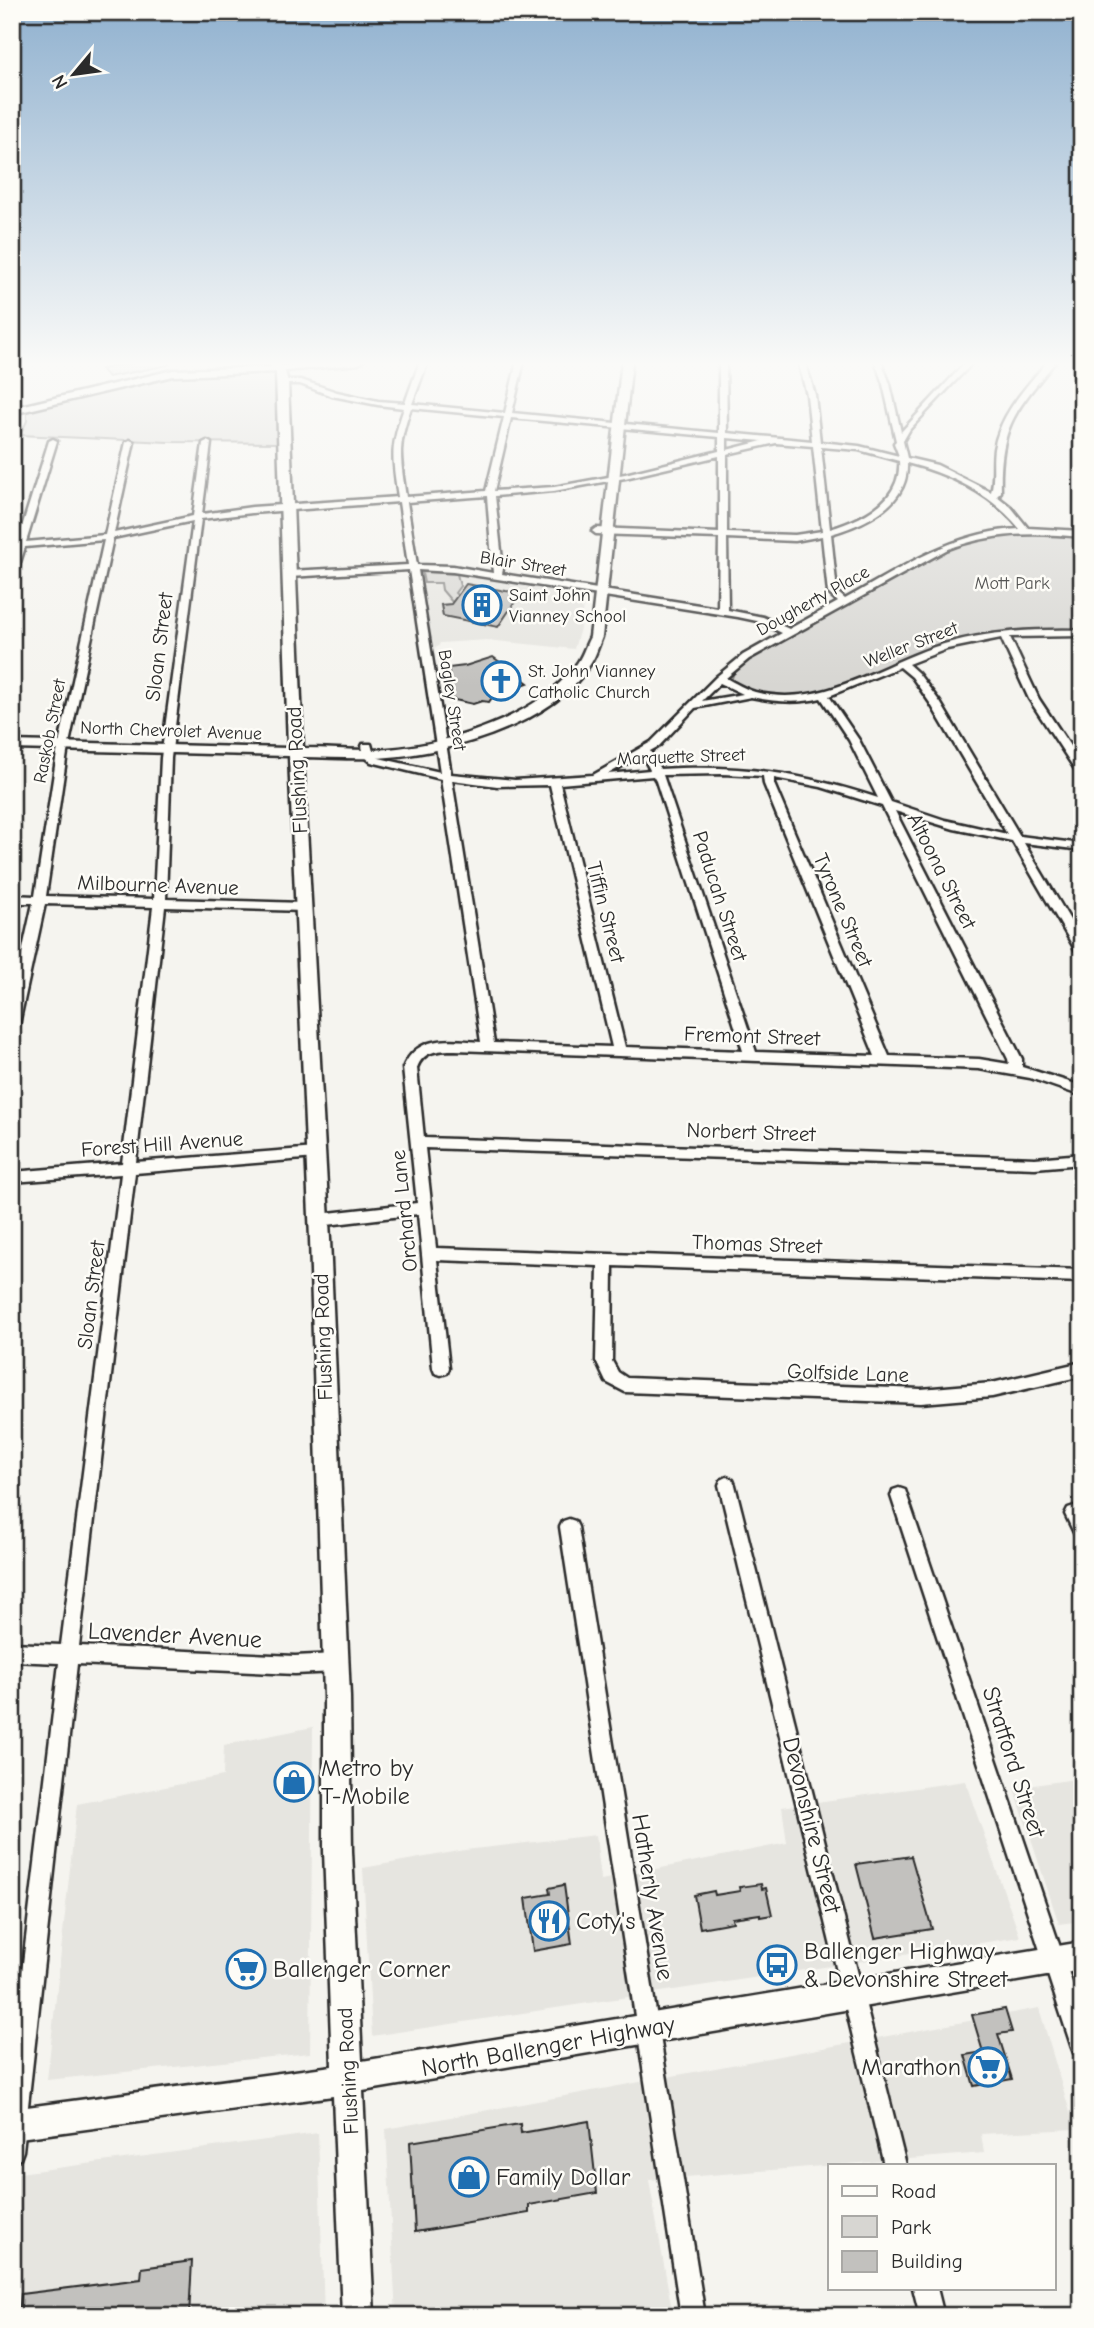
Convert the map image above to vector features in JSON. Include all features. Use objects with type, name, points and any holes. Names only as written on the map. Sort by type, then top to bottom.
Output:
[{"type":"main road","name":"Flushing Road","points":[[285,470],[319,1220],[335,1663],[338,1851],[358,2316]]},
{"type":"main road","name":"North Chevrolet Avenue","points":[[296,750],[368,750],[485,731],[524,714],[556,694],[595,643],[595,591],[609,470]]},
{"type":"main road","name":"North Chevrolet Avenue","points":[[12,738],[64,743],[167,746]]},
{"type":"main road","name":"North Chevrolet Avenue","points":[[12,745],[64,743]]},
{"type":"main road","name":"North Ballenger Highway","points":[[13,2133],[1068,1959]]},
{"type":"street","points":[[12,575],[17,545],[43,470]]},
{"type":"street","name":"Raskob Street","points":[[12,1029],[40,900],[64,743],[124,470]]},
{"type":"street","name":"Sloan Street","points":[[13,2133],[160,904],[167,746],[203,470]]},
{"type":"street","name":"Bagley Street","points":[[399,470],[488,1048]]},
{"type":"street","points":[[496,470],[491,494],[499,569],[497,576]]},
{"type":"street","points":[[17,545],[109,537],[197,518],[287,507],[547,490],[653,470]]},
{"type":"street","points":[[723,611],[724,470]]},
{"type":"street","points":[[819,470],[833,593],[844,603]]},
{"type":"street","points":[[602,532],[790,538],[827,533],[860,521],[890,500],[902,480],[902,470]]},
{"type":"street","points":[[939,470],[992,496],[1012,513],[1026,531]]},
{"type":"street","points":[[992,496],[997,492],[997,470]]},
{"type":"street","name":"Dougherty Place","points":[[598,777],[601,772],[645,751],[665,736],[719,679],[746,656],[952,544],[985,535],[1026,531],[1082,534]]},
{"type":"street","name":"Blair Street","points":[[289,574],[413,567],[497,576],[723,611],[760,619],[789,633]]},
{"type":"street","name":"Weller Street","points":[[693,705],[725,698],[755,696],[794,699],[824,695],[852,687],[946,646],[1004,635],[1082,633]]},
{"type":"street","points":[[1004,635],[1030,692],[1082,772]]},
{"type":"street","points":[[902,664],[932,698],[1082,951]]},
{"type":"street","name":"Weller Street","points":[[719,679],[738,691],[755,696]]},
{"type":"street","name":"Altoona Street","points":[[824,695],[852,735],[1014,1059],[1016,1069]]},
{"type":"street","name":"North Chevrolet Avenue","points":[[167,746],[296,750]]},
{"type":"street","name":"Marquette Street","points":[[368,750],[374,760],[446,776],[500,783],[658,772],[714,770],[768,773],[830,785],[954,825],[1015,839],[1082,847]]},
{"type":"street","name":"Paducah Street","points":[[645,751],[658,772],[751,1057]]},
{"type":"street","name":"Tyrone Street","points":[[768,773],[769,784],[884,1061]]},
{"type":"street","name":"Tiffin Street","points":[[554,781],[620,1052]]},
{"type":"street","name":"Milbourne Avenue","points":[[12,899],[303,907]]},
{"type":"street","name":"Fremont Street","points":[[418,1052],[435,1047],[488,1048],[986,1065],[1016,1069],[1082,1091]]},
{"type":"street","name":"Orchard Lane","points":[[418,1052],[412,1059],[410,1068],[441,1368]]},
{"type":"street","name":"Norbert Street","points":[[418,1143],[1035,1163],[1082,1159]]},
{"type":"street","name":"Forest Hill Avenue","points":[[12,1177],[316,1153]]},
{"type":"street","points":[[319,1220],[425,1208]]},
{"type":"street","name":"Thomas Street","points":[[430,1254],[1082,1276]]},
{"type":"street","name":"Golfside Lane","points":[[606,1259],[606,1381],[634,1386],[921,1396],[1003,1388],[1082,1369]]},
{"type":"street","name":"Devonshire Street","points":[[727,1485],[895,2164]]},
{"type":"street","name":"Stratford Street","points":[[898,1496],[1068,1959],[1082,2045]]},
{"type":"street","points":[[1074,1514],[1082,1531]]},
{"type":"street","name":"Hatherly Avenue","points":[[569,1527],[693,2316]]},
{"type":"street","name":"Lavender Avenue","points":[[12,1652],[295,1665],[335,1663]]},
{"type":"street","points":[[926,2290],[932,2316]]},
{"type":"shaded area","points":[[421,570],[466,573],[582,592],[581,625],[574,649],[487,640],[440,643],[438,647],[430,648],[418,573]]},
{"type":"shaded area","points":[[313,1727],[310,2053],[47,2080],[77,1804],[223,1776],[224,1745]]},
{"type":"shaded area","points":[[1082,1778],[1082,1921],[1059,1924],[1014,1788]]},
{"type":"shaded area","points":[[965,1781],[1020,1937],[372,2036],[363,1868],[465,1850],[596,1835],[601,1880],[787,1843],[782,1807]]},
{"type":"shaded area","points":[[1039,2008],[1075,2129],[981,2134],[984,2153],[649,2180],[673,2316],[396,2316],[386,2129]]},
{"type":"shaded area","points":[[318,2133],[324,2316],[12,2316],[12,2174]]},
{"type":"green space","name":"Mott Park","points":[[1019,533],[1082,536],[1082,630],[1018,631],[954,641],[815,694],[787,697],[759,694],[731,682],[734,671],[745,661],[949,548],[965,542]]},
{"type":"green space","points":[[422,573],[457,574],[460,586],[453,603],[442,590],[441,583],[424,583]]},
{"type":"building","name":"Saint John Vianney School","points":[[466,584],[521,593],[498,627],[443,616],[441,605],[451,604]]},
{"type":"building","name":"St. John Vianney Catholic Church","points":[[493,657],[528,683],[494,695],[489,702],[473,704],[441,697],[452,693],[448,668]]},
{"type":"building","points":[[911,1856],[932,1929],[875,1938],[856,1864]]},
{"type":"building","points":[[761,1884],[762,1889],[766,1888],[772,1915],[732,1918],[733,1922],[700,1928],[694,1895],[714,1891],[715,1895],[740,1891],[739,1887]]},
{"type":"building","name":"Coty's","points":[[564,1885],[572,1944],[533,1951],[526,1898],[550,1894],[549,1888]]},
{"type":"building","points":[[1005,2009],[1012,2032],[998,2034],[1012,2079],[974,2086],[965,2055],[983,2052],[972,2015]]},
{"type":"building","name":"Family Dollar","points":[[589,2121],[597,2193],[529,2205],[529,2213],[415,2232],[410,2142],[520,2124],[521,2133]]},
{"type":"building","points":[[192,2261],[189,2316],[19,2316],[21,2294],[141,2279],[142,2268]]},
{"type":"place","name":"Saint John Vianney School","points":[[482,605]]},
{"type":"place","name":"St. John Vianney Catholic Church","points":[[501,681]]},
{"type":"place","name":"Metro by T-Mobile","points":[[294,1782]]},
{"type":"place","name":"Coty's","points":[[549,1921]]},
{"type":"place","name":"Ballenger Highway & Devonshire Street","points":[[777,1965]]},
{"type":"place","name":"Ballenger Corner","points":[[246,1969]]},
{"type":"place","name":"Marathon","points":[[988,2067]]},
{"type":"place","name":"Family Dollar","points":[[469,2177]]}]
